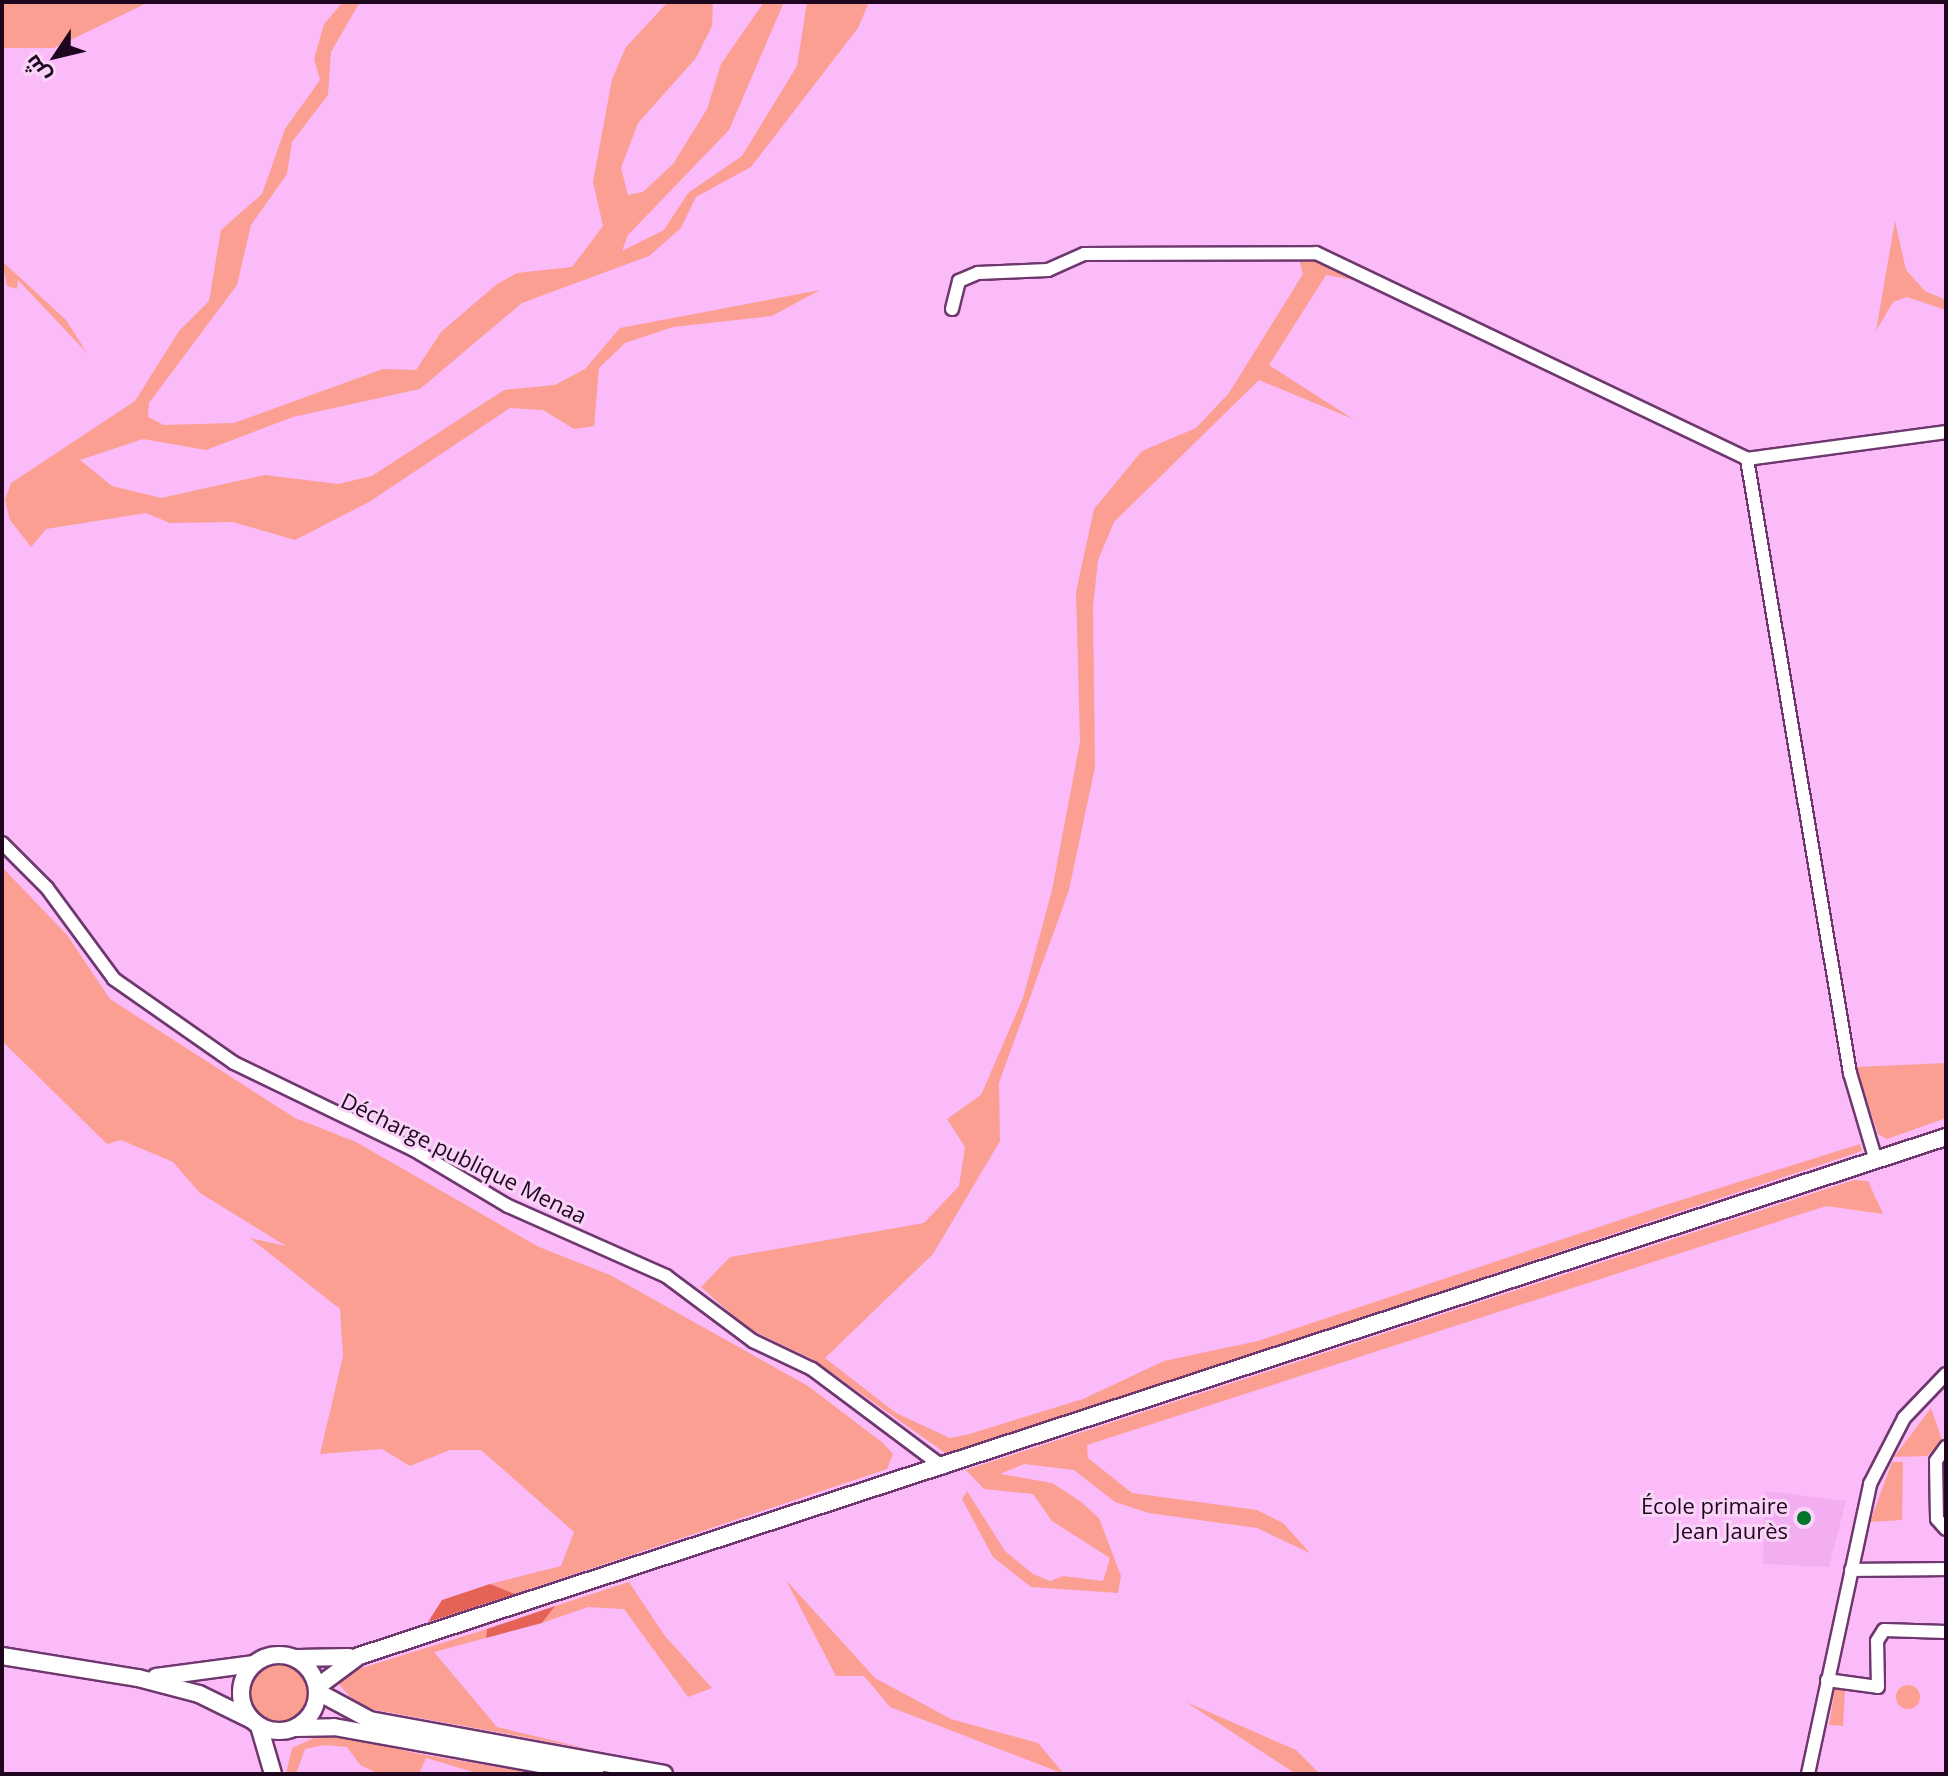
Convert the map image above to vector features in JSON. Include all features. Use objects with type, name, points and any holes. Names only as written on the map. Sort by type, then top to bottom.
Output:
[{"type":"main road","points":[[138,1678],[202,1676],[254,1664],[274,1655],[295,1658],[359,1656],[1946,1137]]},
{"type":"main road","points":[[2,1656],[138,1678],[199,1694],[255,1723],[293,1729],[334,1727],[596,1774]]},
{"type":"main road","points":[[273,1766],[293,1729],[308,1720],[318,1690],[359,1656]]},
{"type":"main road","points":[[295,1658],[318,1690],[360,1717],[664,1774]]},
{"type":"main road","points":[[254,1664],[241,1685],[273,1766]]},
{"type":"street","points":[[952,309],[959,281],[978,273],[1048,270],[1084,254],[1316,253],[1747,459],[1946,432]]},
{"type":"street","points":[[1747,459],[1850,1073],[1876,1161]]},
{"type":"street","name":"Décharge publique Menaa","points":[[2,843],[47,888],[114,979],[234,1063],[414,1150],[508,1206],[666,1276],[753,1341],[812,1369],[943,1467]]},
{"type":"street","points":[[1808,1774],[1851,1570],[1885,1449],[1946,1374]]},
{"type":"street","points":[[1946,1447],[1936,1461],[1937,1519],[1946,1529]]},
{"type":"street","points":[[1851,1570],[1946,1569]]},
{"type":"street","points":[[1827,1680],[1878,1687],[1877,1641],[1884,1630],[1946,1632]]},
{"type":"shaded area","points":[[2,2],[149,2],[54,48],[2,48]]},
{"type":"shaded area","points":[[343,2],[360,2],[331,52],[328,95],[292,142],[287,174],[251,225],[237,285],[149,403],[148,417],[164,425],[234,423],[383,369],[416,370],[441,332],[497,284],[517,273],[572,267],[603,226],[593,182],[612,79],[626,47],[668,2],[713,2],[712,26],[696,58],[638,123],[621,168],[628,195],[643,192],[673,164],[707,109],[721,64],[764,2],[784,2],[729,130],[628,235],[622,251],[664,230],[688,193],[742,156],[797,66],[807,2],[869,2],[858,28],[751,167],[696,197],[681,228],[649,256],[522,303],[420,389],[293,417],[206,450],[143,439],[80,460],[112,486],[161,498],[265,475],[338,484],[372,476],[504,390],[555,385],[585,369],[620,328],[820,290],[772,316],[673,327],[625,343],[599,368],[594,426],[574,429],[543,410],[510,408],[369,502],[295,540],[233,522],[170,523],[146,513],[46,529],[31,547],[10,520],[5,500],[11,483],[135,401],[179,331],[209,301],[221,230],[262,194],[285,129],[320,80],[314,59],[324,24]]},
{"type":"shaded area","points":[[1895,221],[1906,270],[1925,291],[1946,300],[1946,310],[1907,297],[1893,302],[1876,331]]},
{"type":"shaded area","points":[[1299,259],[1318,260],[1375,284],[1326,275],[1269,365],[1353,419],[1259,380],[1114,522],[1098,560],[1093,607],[1095,767],[1069,890],[999,1083],[1000,1141],[933,1254],[825,1358],[896,1413],[950,1438],[966,1435],[1083,1399],[1164,1361],[1258,1341],[1659,1207],[1860,1144],[1862,1151],[948,1455],[812,1359],[747,1328],[701,1287],[730,1257],[924,1223],[959,1186],[965,1147],[947,1119],[981,1095],[1023,998],[1052,890],[1080,742],[1076,592],[1094,509],[1142,451],[1196,428],[1229,393],[1303,274]]},
{"type":"shaded area","points":[[2,261],[66,320],[87,353],[18,280],[17,289],[7,286]]},
{"type":"shaded area","points":[[2,867],[67,935],[110,999],[295,1118],[356,1142],[539,1247],[610,1275],[808,1386],[883,1443],[893,1454],[887,1469],[515,1594],[490,1584],[561,1566],[574,1532],[481,1450],[450,1450],[410,1466],[382,1449],[320,1454],[343,1356],[340,1309],[250,1238],[286,1246],[200,1193],[173,1162],[121,1140],[107,1144],[2,1041]]},
{"type":"shaded area","points":[[1946,1063],[1946,1118],[1887,1139],[1878,1134],[1856,1067]]},
{"type":"shaded area","points":[[1854,1180],[1868,1181],[1883,1214],[1826,1206],[1087,1445],[1088,1458],[1132,1493],[1257,1510],[1283,1523],[1310,1553],[1257,1528],[1149,1513],[1115,1502],[1074,1470],[1024,1464],[1000,1474],[1052,1483],[1080,1501],[1099,1518],[1121,1576],[1118,1593],[1031,1587],[993,1557],[962,1499],[967,1491],[1005,1551],[1033,1574],[1050,1581],[1063,1576],[1103,1581],[1110,1558],[1052,1521],[1033,1494],[984,1489],[966,1470]]},
{"type":"shaded area","points":[[1931,1408],[1942,1440],[1927,1456],[1894,1457]]},
{"type":"shaded area","points":[[1892,1462],[1903,1462],[1902,1520],[1870,1522]]},
{"type":"shaded area","name":"École primaire Jean Jaurès","points":[[1765,1491],[1846,1501],[1829,1567],[1763,1564]]},
{"type":"shaded area","points":[[786,1580],[875,1678],[951,1719],[1038,1743],[1064,1774],[890,1707],[864,1676],[836,1676]]},
{"type":"shaded area","points":[[629,1582],[665,1636],[712,1688],[688,1697],[624,1609],[588,1607],[542,1623],[555,1606]]},
{"type":"shaded area","points":[[490,1584],[515,1594],[428,1622],[442,1600]]},
{"type":"shaded area","points":[[555,1606],[542,1623],[486,1638],[487,1629]]},
{"type":"shaded area","points":[[487,1629],[486,1638],[434,1652],[497,1727],[589,1749],[376,1710],[356,1704],[338,1683],[349,1672]]},
{"type":"shaded area","points":[[280,1663],[301,1671],[309,1692],[301,1713],[280,1721],[259,1713],[251,1692],[259,1671]]},
{"type":"shaded area","points":[[1903,1685],[1913,1685],[1920,1692],[1920,1702],[1913,1709],[1903,1709],[1896,1702],[1896,1692]]},
{"type":"shaded area","points":[[1835,1689],[1845,1690],[1843,1726],[1829,1725]]},
{"type":"shaded area","points":[[1186,1702],[1296,1750],[1320,1774],[1296,1774]]},
{"type":"shaded area","points":[[327,1732],[419,1754],[541,1774],[480,1774],[426,1758],[419,1774],[379,1774],[360,1765],[347,1747],[324,1745],[305,1749],[296,1774],[286,1774],[292,1748]]},
{"type":"place","name":"École primaire Jean Jaurès","points":[[1804,1518]]}]
